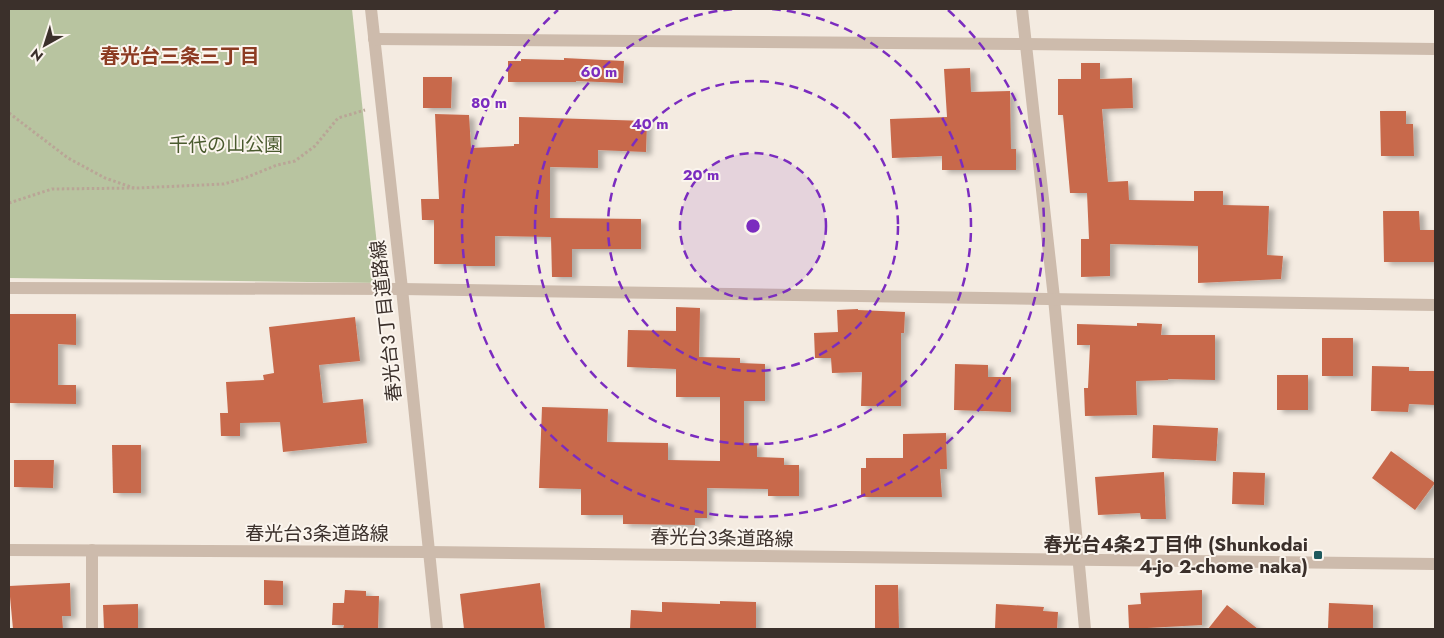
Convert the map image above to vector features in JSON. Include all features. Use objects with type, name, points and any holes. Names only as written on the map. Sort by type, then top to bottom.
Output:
[{"type":"street","name":"春光台3丁目道路線","points":[[371,9],[437,629]]},
{"type":"street","points":[[1022,9],[1054,298],[1085,629]]},
{"type":"street","points":[[374,39],[1435,49]]},
{"type":"street","points":[[9,288],[402,289],[1435,305]]},
{"type":"street","name":"春光台3条道路線","points":[[9,550],[428,552],[1435,564]]},
{"type":"street","points":[[92,550],[92,629]]},
{"type":"path","points":[[9,202],[52,189],[224,184],[277,165],[295,161],[315,146],[338,118],[381,105]]},
{"type":"path","points":[[9,113],[68,158],[105,178],[137,188]]},
{"type":"green space","name":"千代の山公園","points":[[9,9],[352,9],[381,283],[9,278]]},
{"type":"building","points":[[564,58],[624,61],[623,83],[576,81],[508,82],[508,61],[521,61],[521,59],[564,60]]},
{"type":"building","points":[[1081,63],[1100,63],[1100,79],[1132,78],[1133,108],[1102,109],[1108,182],[1128,181],[1129,200],[1194,201],[1194,191],[1223,191],[1223,205],[1269,206],[1267,255],[1283,256],[1281,279],[1198,283],[1198,246],[1110,244],[1110,276],[1081,277],[1081,239],[1089,239],[1087,193],[1070,193],[1063,115],[1058,115],[1058,79],[1081,79]]},
{"type":"building","points":[[970,68],[971,92],[1010,91],[1011,149],[1016,149],[1016,170],[942,170],[942,156],[892,158],[890,119],[947,117],[944,69]]},
{"type":"building","points":[[423,77],[452,77],[451,108],[423,108]]},
{"type":"building","points":[[1380,111],[1406,111],[1406,124],[1413,124],[1414,156],[1381,156]]},
{"type":"building","points":[[435,114],[469,115],[471,148],[514,146],[514,144],[519,144],[519,117],[647,121],[646,152],[598,150],[598,168],[550,167],[550,218],[641,219],[641,249],[572,249],[572,277],[552,277],[551,237],[495,236],[495,266],[434,264],[434,220],[422,220],[421,199],[439,199]]},
{"type":"building","points":[[1383,211],[1419,211],[1420,230],[1435,230],[1435,262],[1384,262]]},
{"type":"building","points":[[676,307],[700,308],[699,357],[740,358],[740,363],[765,364],[765,401],[744,401],[744,443],[757,444],[757,457],[784,458],[784,465],[799,465],[799,496],[768,496],[768,489],[707,488],[707,518],[695,518],[695,525],[623,524],[623,515],[581,515],[581,489],[539,488],[542,407],[608,409],[607,442],[668,443],[668,460],[720,461],[720,397],[676,397],[676,369],[627,367],[628,330],[676,331]]},
{"type":"building","points":[[858,309],[905,312],[904,333],[901,333],[901,406],[861,406],[862,372],[832,373],[831,358],[815,358],[814,333],[838,332],[837,310]]},
{"type":"building","points":[[9,314],[76,314],[76,345],[58,344],[58,385],[76,385],[76,404],[9,403]]},
{"type":"building","points":[[355,317],[360,361],[319,365],[323,403],[363,399],[367,443],[283,452],[280,422],[240,423],[240,436],[221,436],[220,413],[228,413],[226,382],[264,380],[263,375],[274,373],[269,327]]},
{"type":"building","points":[[1137,323],[1162,324],[1161,335],[1215,335],[1215,380],[1168,379],[1136,381],[1137,415],[1085,416],[1084,388],[1088,388],[1090,345],[1077,345],[1077,324],[1137,326]]},
{"type":"building","points":[[1322,338],[1353,338],[1353,376],[1322,376]]},
{"type":"building","points":[[955,364],[988,365],[988,377],[1011,377],[1011,412],[954,410]]},
{"type":"building","points":[[1372,366],[1409,367],[1409,371],[1435,371],[1435,405],[1409,404],[1408,412],[1371,411]]},
{"type":"building","points":[[1277,375],[1308,375],[1308,410],[1277,410]]},
{"type":"building","points":[[1153,425],[1218,428],[1216,461],[1152,458]]},
{"type":"building","points":[[946,433],[947,469],[940,469],[942,497],[861,497],[861,468],[866,468],[866,458],[903,458],[903,434]]},
{"type":"building","points":[[112,445],[141,445],[141,493],[113,493]]},
{"type":"building","points":[[1391,451],[1435,483],[1415,510],[1372,478]]},
{"type":"building","points":[[14,460],[54,460],[53,488],[14,487]]},
{"type":"building","points":[[1164,472],[1166,519],[1141,519],[1140,513],[1098,515],[1095,477]]},
{"type":"building","points":[[1233,472],[1265,473],[1264,505],[1232,504]]},
{"type":"building","points":[[264,580],[283,581],[283,605],[264,605]]},
{"type":"building","points":[[70,583],[71,616],[62,616],[63,629],[13,629],[9,586]]},
{"type":"building","points":[[540,583],[545,629],[464,629],[460,594]]},
{"type":"building","points":[[875,585],[898,585],[899,629],[875,629]]},
{"type":"building","points":[[345,590],[366,591],[366,596],[379,596],[378,629],[343,629],[344,625],[332,625],[333,603],[344,603]]},
{"type":"building","points":[[1202,590],[1202,625],[1129,629],[1128,605],[1141,604],[1140,593]]},
{"type":"building","points":[[720,601],[756,602],[756,629],[630,629],[631,610],[662,612],[662,602],[720,604]]},
{"type":"building","points":[[1329,603],[1373,605],[1373,629],[1328,629]]},
{"type":"building","points":[[138,604],[138,629],[104,629],[103,605]]},
{"type":"building","points":[[996,604],[1044,607],[1043,611],[1058,612],[1057,629],[995,629]]},
{"type":"building","points":[[1227,605],[1258,629],[1208,629]]},
{"type":"place","name":"春光台4条2丁目仲 (Shunkodai 4-jo 2-chome naka)","points":[[1318,555]]},
{"type":"district","name":"春光台三条三丁目","points":[[180,56]]}]
